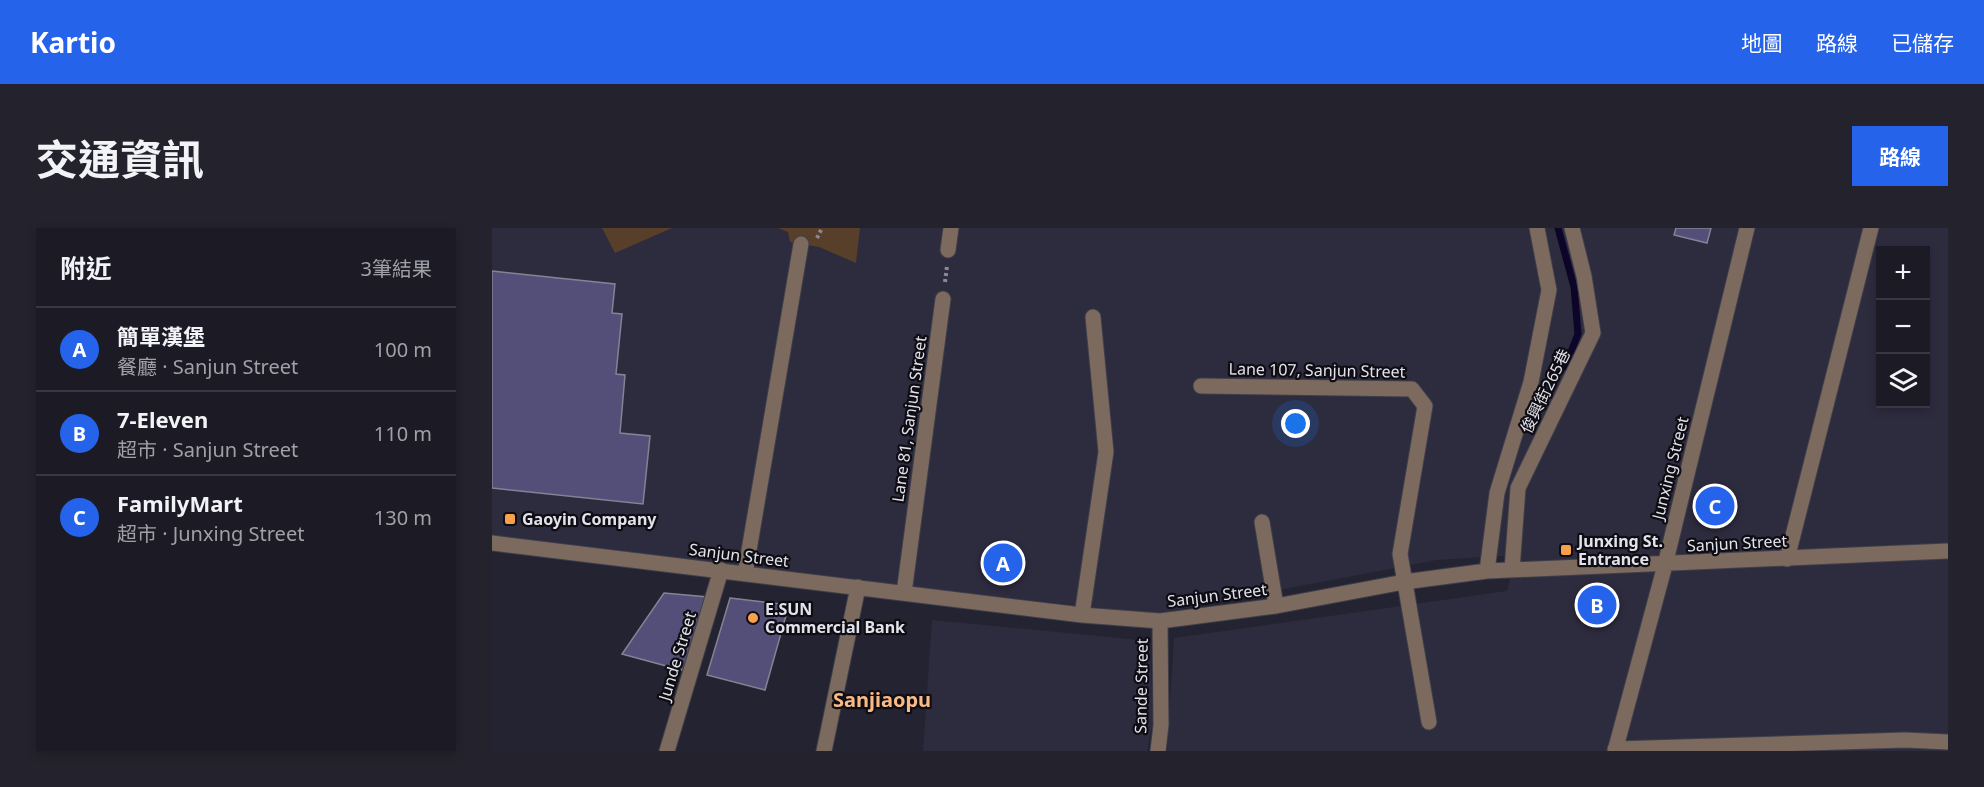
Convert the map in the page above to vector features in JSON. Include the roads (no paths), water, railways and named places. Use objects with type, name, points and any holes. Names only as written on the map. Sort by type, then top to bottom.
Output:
[{"type":"street","points":[[948,250],[951,228]]},
{"type":"street","points":[[1487,571],[1497,493],[1531,382],[1549,290],[1537,228]]},
{"type":"street","name":"俊興街265巷","points":[[1512,570],[1518,488],[1593,333],[1584,276],[1572,228]]},
{"type":"street","name":"Junxing Street","points":[[1615,750],[1665,565],[1747,228]]},
{"type":"street","points":[[1787,559],[1871,228]]},
{"type":"street","points":[[745,574],[801,244]]},
{"type":"street","name":"Lane 81, Sanjun Street","points":[[903,593],[943,299]]},
{"type":"street","points":[[1082,615],[1106,452],[1093,317]]},
{"type":"street","name":"Lane 107, Sanjun Street","points":[[1201,386],[1412,389],[1425,406],[1400,554],[1404,582]]},
{"type":"street","points":[[1262,522],[1276,606]]},
{"type":"street","name":"Sanjun Street","points":[[492,543],[1082,615],[1160,621],[1276,606],[1404,582],[1487,571],[1665,565],[1948,550]]},
{"type":"street","name":"Junde Street","points":[[667,751],[721,570]]},
{"type":"street","points":[[1404,582],[1429,722]]},
{"type":"street","points":[[824,751],[858,587]]},
{"type":"street","name":"Sande Street","points":[[1158,751],[1161,725],[1160,621]]},
{"type":"street","points":[[1615,750],[1905,740],[1948,742]]},
{"type":"waterway","points":[[1558,228],[1574,287],[1578,334],[1565,367]]},
{"type":"place","name":"FamilyMart","points":[[1715,506]]},
{"type":"place","name":"Gaoyin Company","points":[[510,519]]},
{"type":"place","name":"Junxing St. Entrance","points":[[1566,550]]},
{"type":"place","name":"簡單漢堡","points":[[1003,563]]},
{"type":"place","name":"7-Eleven","points":[[1597,605]]},
{"type":"place","name":"E.SUN Commercial Bank","points":[[753,618]]},
{"type":"district","name":"Sanjiaopu","points":[[882,699]]}]
